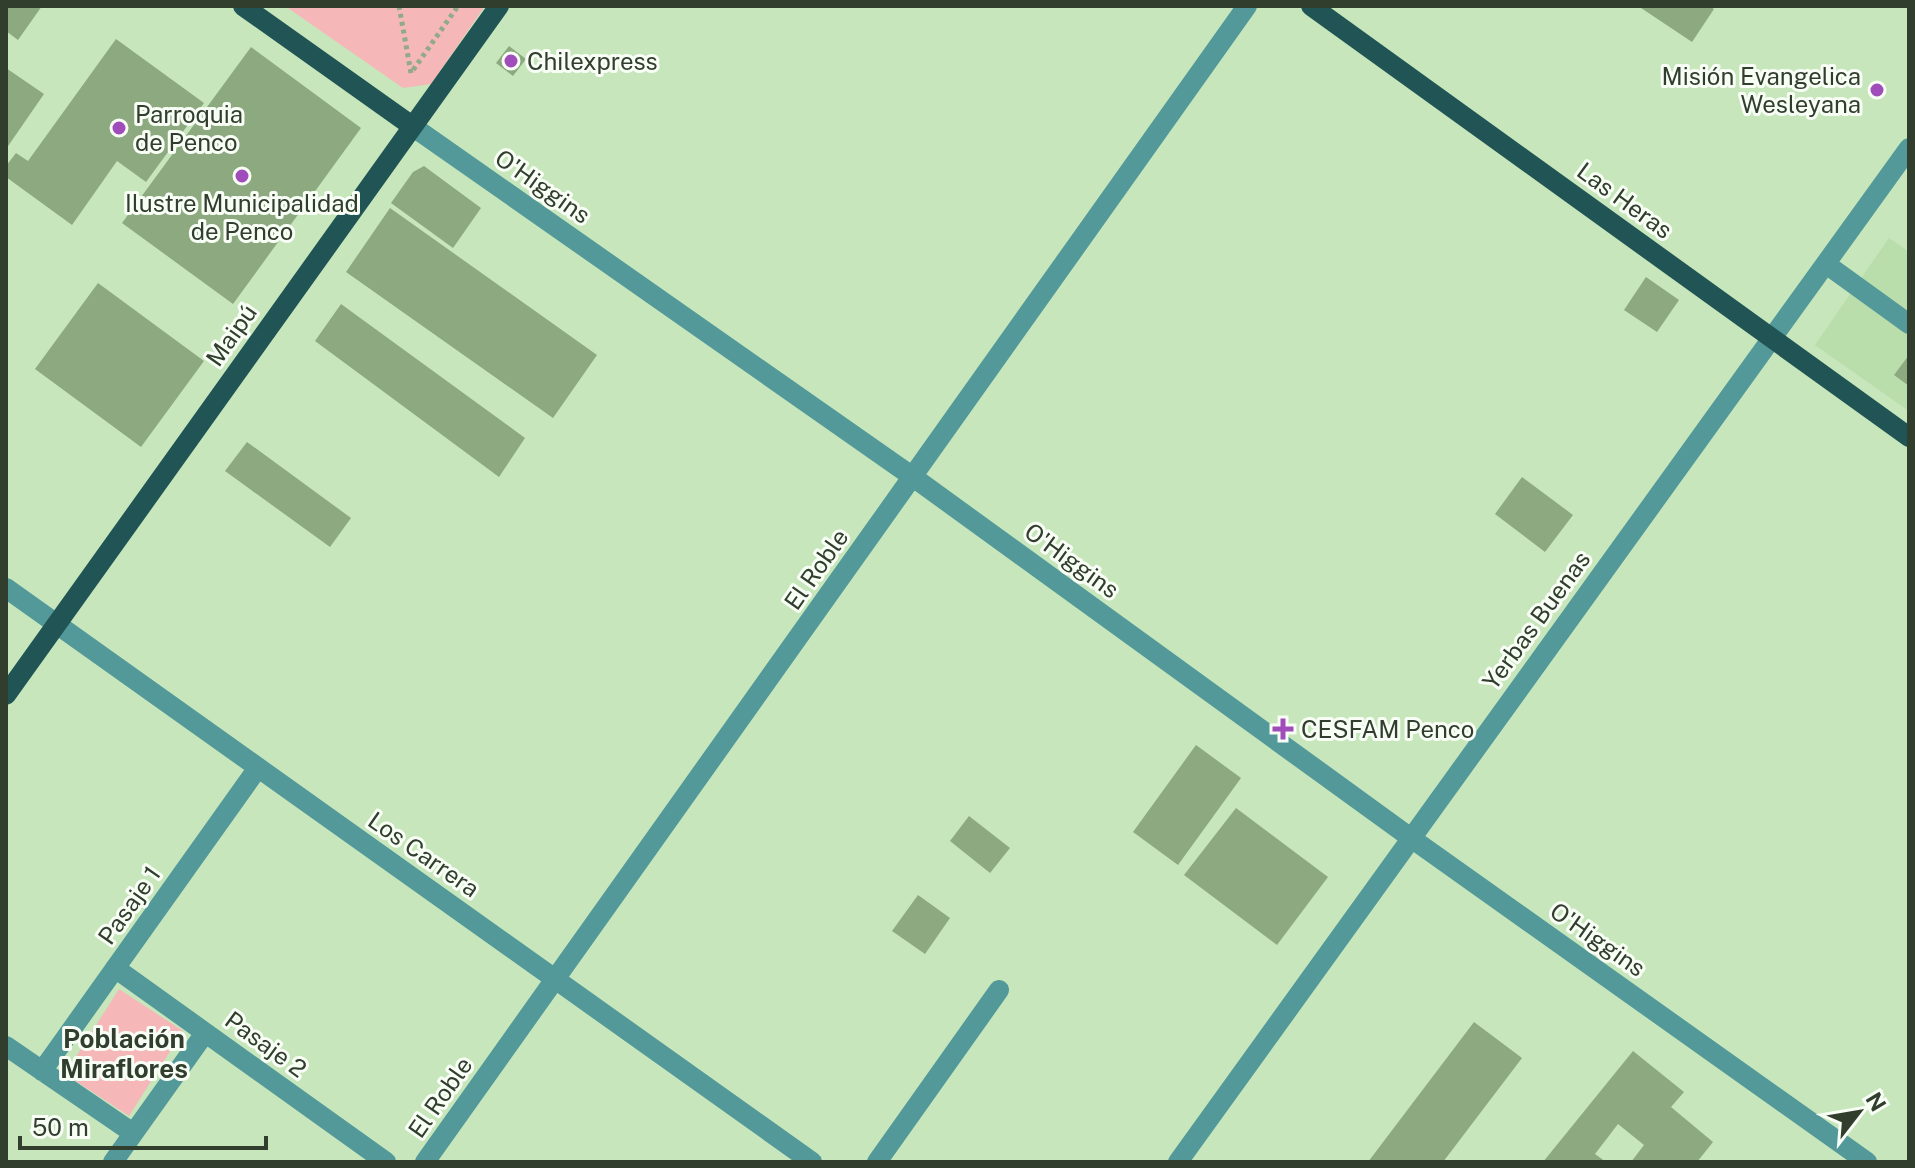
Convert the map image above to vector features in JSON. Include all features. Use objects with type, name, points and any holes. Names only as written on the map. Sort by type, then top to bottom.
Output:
[{"type":"main road","name":"O'Higgins","points":[[243,6],[412,126]]},
{"type":"main road","name":"Maipú","points":[[6,695],[499,6]]},
{"type":"main road","name":"Las Heras","points":[[1311,6],[1909,437]]},
{"type":"street","name":"El Roble","points":[[425,1162],[1247,6]]},
{"type":"street","name":"O'Higgins","points":[[412,126],[913,477],[1411,838],[1867,1162]]},
{"type":"street","name":"Yerbas Buenas","points":[[1178,1162],[1909,148]]},
{"type":"street","points":[[1826,264],[1909,324]]},
{"type":"street","name":"Los Carrera","points":[[6,588],[812,1162]]},
{"type":"street","name":"Pasaje 1","points":[[42,1071],[257,769]]},
{"type":"street","name":"Pasaje 2","points":[[115,968],[386,1162]]},
{"type":"street","points":[[877,1162],[999,990]]},
{"type":"street","points":[[113,1162],[205,1033]]},
{"type":"street","points":[[6,1046],[133,1133]]},
{"type":"path","points":[[399,6],[411,73],[458,6]]},
{"type":"shaded area","points":[[285,6],[485,6],[431,84],[403,88]]},
{"type":"shaded area","points":[[1889,238],[1909,252],[1909,411],[1815,345]]},
{"type":"shaded area","points":[[119,989],[183,1031],[129,1116],[65,1074]]},
{"type":"building","points":[[6,6],[42,6],[18,40],[6,31]]},
{"type":"building","points":[[1638,6],[1709,6],[1714,9],[1692,42]]},
{"type":"building","name":"Parroquia de Penco","points":[[116,39],[204,103],[146,182],[117,161],[72,225],[6,177],[6,166],[16,153],[28,161]]},
{"type":"building","name":"Chilexpress","points":[[509,46],[526,59],[513,76],[496,63]]},
{"type":"building","name":"Ilustre Municipalidad de Penco","points":[[251,47],[361,128],[233,304],[122,223]]},
{"type":"building","points":[[6,68],[44,94],[6,149]]},
{"type":"building","points":[[424,166],[481,208],[453,248],[391,203],[413,172]]},
{"type":"building","points":[[390,208],[597,355],[553,418],[346,272]]},
{"type":"building","points":[[1646,277],[1679,300],[1657,332],[1624,310]]},
{"type":"building","points":[[98,283],[204,361],[141,447],[35,369]]},
{"type":"building","points":[[341,304],[525,438],[499,477],[315,341]]},
{"type":"building","points":[[1909,355],[1909,386],[1894,375]]},
{"type":"building","points":[[247,442],[351,518],[330,547],[225,471]]},
{"type":"building","points":[[1522,477],[1573,515],[1545,552],[1495,514]]},
{"type":"building","points":[[1196,745],[1241,778],[1178,865],[1133,832]]},
{"type":"building","points":[[1236,808],[1328,877],[1277,945],[1184,875]]},
{"type":"building","points":[[969,816],[1010,848],[990,873],[950,841]]},
{"type":"building","points":[[918,895],[950,918],[925,954],[892,931]]},
{"type":"building","points":[[1474,1022],[1522,1058],[1443,1162],[1368,1162]]},
{"type":"building","points":[[1633,1051],[1684,1092],[1671,1107],[1713,1142],[1697,1162],[1631,1162],[1644,1145],[1618,1124],[1595,1154],[1606,1162],[1543,1162]]},
{"type":"place","name":"Chilexpress","points":[[511,61]]},
{"type":"place","name":"Misión Evangelica Wesleyana","points":[[1877,90]]},
{"type":"place","name":"Parroquia de Penco","points":[[119,128]]},
{"type":"place","name":"Ilustre Municipalidad de Penco","points":[[242,176]]},
{"type":"place","name":"CESFAM Penco","points":[[1283,729]]},
{"type":"district","name":"Población Miraflores","points":[[124,1053]]}]
